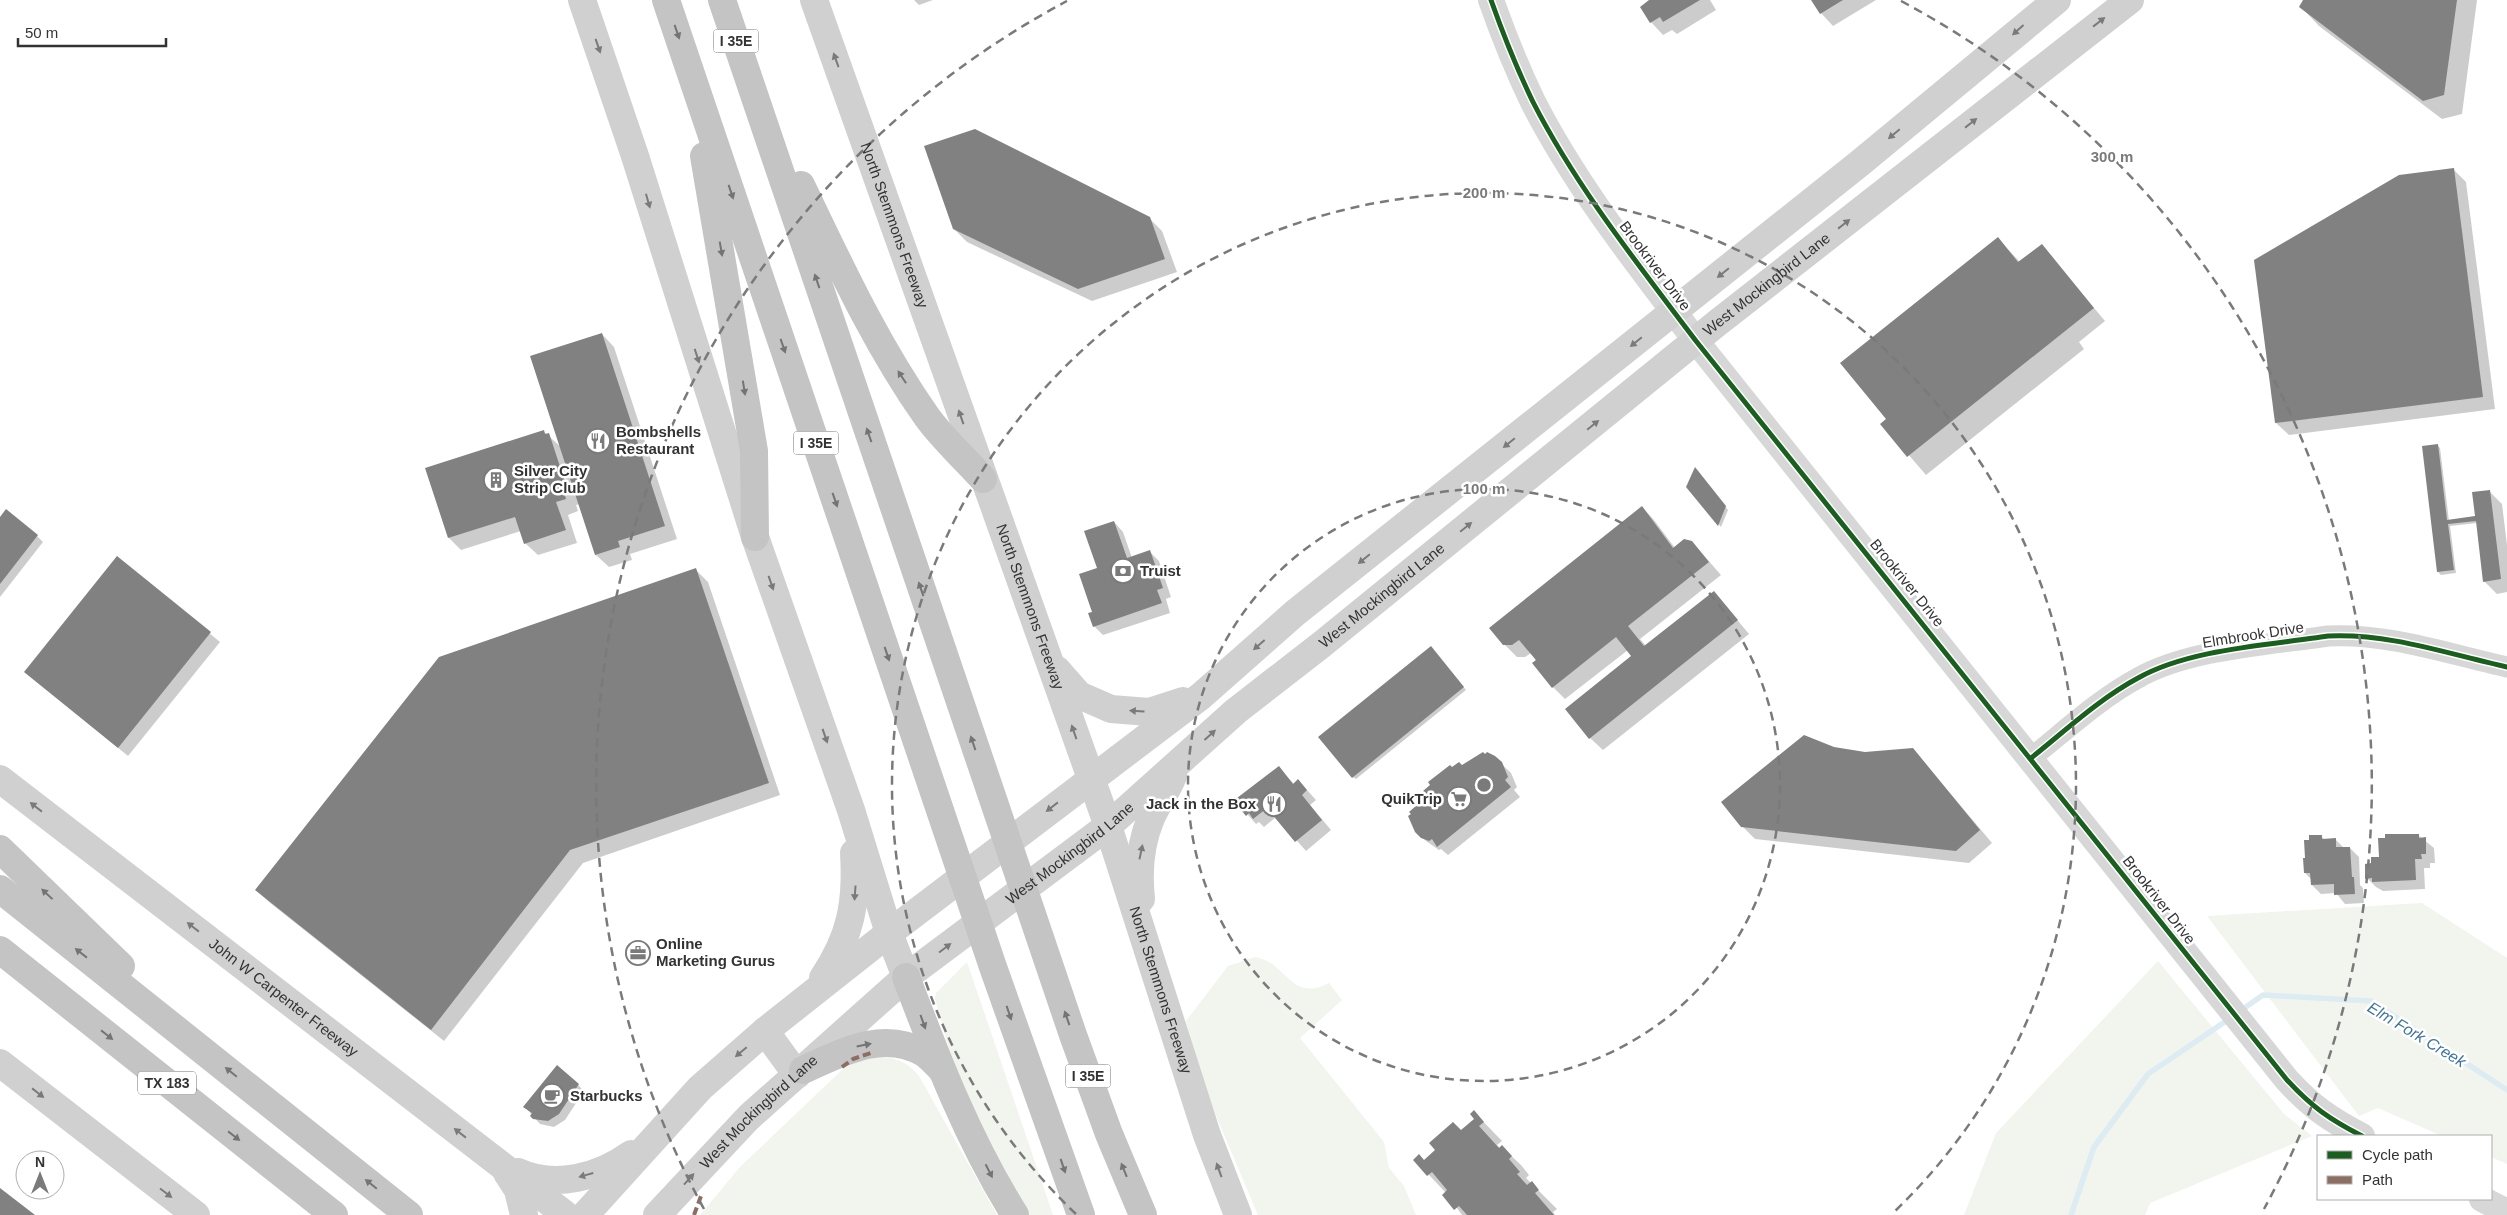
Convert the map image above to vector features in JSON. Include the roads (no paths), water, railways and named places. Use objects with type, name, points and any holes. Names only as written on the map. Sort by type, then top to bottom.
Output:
[{"type":"highway","name":"I 35E","points":[[666,0],[962,877],[1081,1215]]},
{"type":"highway","name":"I 35E","points":[[722,0],[1038,935],[1109,1134],[1143,1215]]},
{"type":"highway","points":[[688,63],[731,305],[754,451],[755,537]]},
{"type":"highway","points":[[750,81],[857,302],[891,361],[928,418],[984,480]]},
{"type":"highway","points":[[0,849],[99,943],[201,1048]]},
{"type":"highway","name":"TX 183","points":[[0,889],[409,1215]]},
{"type":"highway","name":"TX 183","points":[[0,950],[334,1215]]},
{"type":"highway","points":[[0,964],[82,1015]]},
{"type":"highway","points":[[906,977],[940,1069],[989,1172],[1015,1215]]},
{"type":"highway","points":[[800,1072],[855,1046],[877,1042],[901,1045],[925,1053],[940,1069]]},
{"type":"main road","points":[[582,0],[635,156],[755,537],[852,810],[889,933],[906,977]]},
{"type":"main road","name":"North Stemmons Freeway","points":[[814,0],[1091,777],[1207,1135],[1238,1215]]},
{"type":"main road","points":[[585,1215],[700,1088],[765,1031],[1091,777],[1201,696],[1296,613],[1674,312],[2057,0]]},
{"type":"main road","name":"West Mockingbird Lane","points":[[657,1215],[729,1137],[906,977],[1108,826],[1236,711],[1321,645],[1696,341],[2130,0]]},
{"type":"main road","points":[[1296,613],[1321,645]]},
{"type":"main road","points":[[1050,662],[1080,695],[1110,709],[1148,712],[1201,696]]},
{"type":"main road","points":[[1148,952],[1139,859],[1150,818],[1178,764]]},
{"type":"main road","name":"John W Carpenter Freeway","points":[[0,779],[566,1215]]},
{"type":"main road","points":[[806,1000],[824,977],[850,928],[856,890],[852,810]]},
{"type":"main road","points":[[765,1031],[800,1072]]},
{"type":"main road","points":[[0,1062],[196,1215]]},
{"type":"main road","points":[[499,1163],[523,1174],[540,1178],[570,1180],[596,1172],[628,1156],[658,1133]]},
{"type":"main road","points":[[499,1163],[518,1190],[524,1215]]},
{"type":"street","name":"Brookriver Drive","points":[[1491,0],[1533,102],[1555,139],[1605,219],[1696,341],[2031,758],[2196,968],[2288,1080],[2329,1120],[2360,1135]]},
{"type":"street","name":"Elmbrook Drive","points":[[2031,758],[2111,695],[2139,677],[2198,656],[2328,636],[2349,635],[2386,638],[2507,666]]},
{"type":"street","points":[[2484,1200],[2507,1212]]},
{"type":"waterway","name":"Elm Fork Creek","points":[[2240,1011],[2263,995],[2371,1001],[2507,1090]]},
{"type":"waterway","name":"Elm Fork Creek","points":[[2071,1215],[2094,1147],[2148,1074],[2229,1019]]},
{"type":"place","name":"Bombshells Restaurant","points":[[598,441]]},
{"type":"place","name":"Silver City Strip Club","points":[[496,480]]},
{"type":"place","name":"Truist","points":[[1123,571]]},
{"type":"place","name":"QuikTrip","points":[[1459,799]]},
{"type":"place","name":"Jack in the Box","points":[[1274,804]]},
{"type":"place","name":"Online Marketing Gurus","points":[[638,953]]},
{"type":"place","name":"Starbucks","points":[[552,1096]]}]
